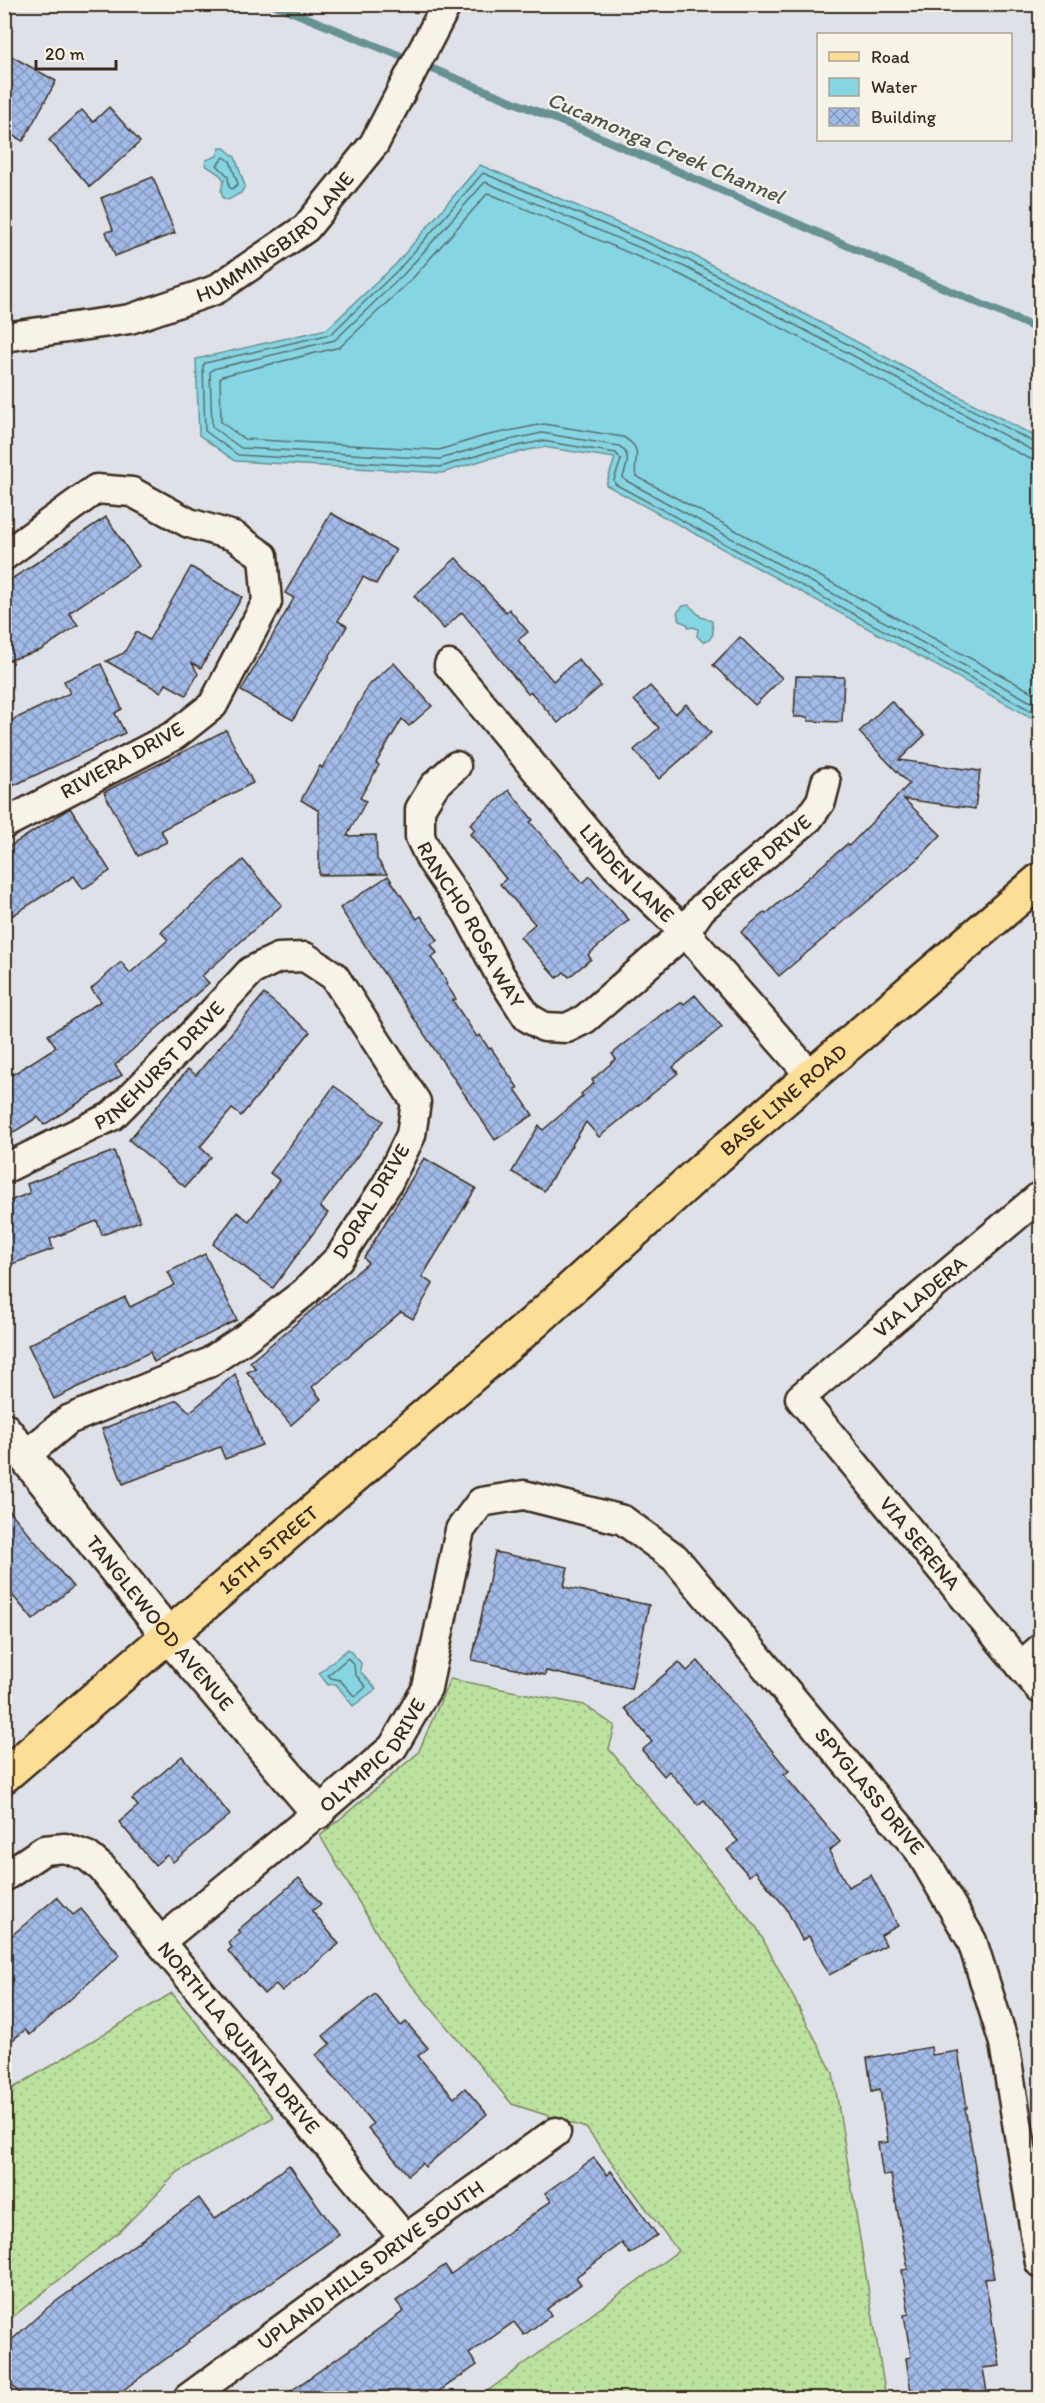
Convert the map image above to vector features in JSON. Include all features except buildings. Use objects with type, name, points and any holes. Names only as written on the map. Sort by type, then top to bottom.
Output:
[{"type":"main road","name":"BASE LINE ROAD","points":[[532,1324],[704,1168],[1041,880]]},
{"type":"main road","name":"16TH STREET","points":[[4,1776],[532,1324]]},
{"type":"street","name":"HUMMINGBIRD LANE","points":[[4,337],[130,319],[215,290],[306,228],[374,144],[447,4]]},
{"type":"street","name":"RIVIERA DRIVE","points":[[4,556],[96,489],[132,492],[189,523],[234,536],[263,556],[267,602],[213,705],[175,735],[4,824]]},
{"type":"street","name":"LINDEN LANE","points":[[449,665],[616,866],[685,932],[811,1076]]},
{"type":"street","name":"RANCHO ROSA WAY","points":[[456,766],[434,786],[420,809],[420,837],[431,860],[468,914],[500,975],[527,1017],[544,1027],[567,1028]]},
{"type":"street","name":"DERFER DRIVE","points":[[567,1028],[585,1020],[685,932],[702,908],[809,818],[821,801],[826,782]]},
{"type":"street","name":"PINEHURST DRIVE","points":[[4,1169],[112,1116],[251,971],[278,958],[305,957]]},
{"type":"street","name":"DORAL DRIVE","points":[[26,1455],[68,1420],[208,1363],[244,1339],[305,1292],[339,1258],[387,1184],[411,1136],[416,1102],[334,976],[305,957]]},
{"type":"street","name":"VIA LADERA","points":[[800,1398],[1041,1196]]},
{"type":"street","name":"VIA SERENA","points":[[800,1398],[1031,1657],[1041,1689]]},
{"type":"street","name":"TANGLEWOOD AVENUE","points":[[4,1430],[169,1636],[318,1812]]},
{"type":"street","name":"SPYGLASS DRIVE","points":[[481,1502],[524,1495],[622,1520],[675,1558],[919,1851],[972,1941],[1004,2043],[1041,2263]]},
{"type":"street","name":"OLYMPIC DRIVE","points":[[160,1942],[393,1747],[427,1688],[460,1530],[481,1502]]},
{"type":"street","name":"NORTH LA QUINTA DRIVE","points":[[4,1878],[44,1850],[65,1848],[87,1856],[102,1868],[160,1942],[405,2239]]},
{"type":"street","name":"UPLAND HILLS DRIVE SOUTH","points":[[188,2398],[556,2132]]},
{"type":"green space","points":[[450,1679],[584,1705],[615,1726],[609,1749],[757,1928],[833,2073],[886,2398],[478,2398],[678,2251],[586,2128],[512,2104],[398,1969],[320,1836],[418,1753]]},
{"type":"green space","points":[[172,1993],[274,2117],[178,2172],[119,2232],[5,2323],[5,2093]]},
{"type":"water","points":[[220,148],[224,148],[235,157],[245,186],[241,193],[228,200],[223,198],[221,191],[224,180],[205,165],[206,160],[217,156]]},
{"type":"water","points":[[480,165],[691,254],[1040,439],[1040,714],[1030,717],[606,485],[615,458],[543,447],[490,458],[442,473],[235,461],[199,435],[196,359],[327,329],[395,265]]},
{"type":"water","points":[[689,605],[701,617],[712,621],[713,634],[709,640],[703,642],[697,636],[698,629],[689,628],[687,624],[680,621],[677,613],[683,606]]},
{"type":"water","points":[[348,1649],[361,1663],[360,1671],[376,1689],[353,1706],[336,1684],[328,1685],[319,1673]]},
{"type":"waterway","name":"Cucamonga Creek Channel","points":[[273,4],[597,136],[1040,330]]}]
